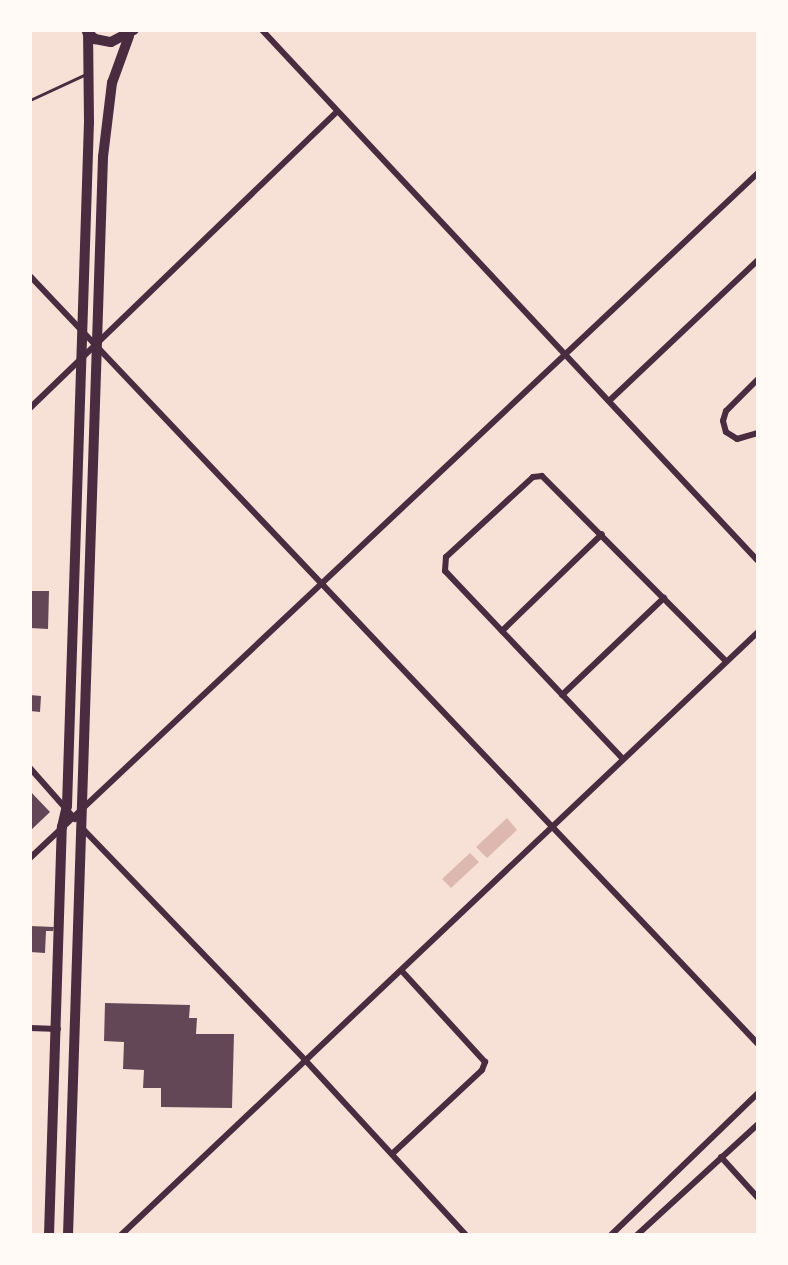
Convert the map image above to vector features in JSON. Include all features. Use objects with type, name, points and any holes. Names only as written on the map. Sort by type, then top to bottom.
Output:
[{"type":"main road","points":[[49,1235],[58,1029],[62,827],[67,806],[89,73],[87,31],[111,42],[131,33]]},
{"type":"main road","points":[[68,1235],[82,828],[78,813],[105,126],[112,83],[131,33]]},
{"type":"street","points":[[262,30],[757,560]]},
{"type":"street","points":[[30,408],[336,112]]},
{"type":"street","points":[[30,858],[758,173]]},
{"type":"street","points":[[609,401],[758,261]]},
{"type":"street","points":[[30,276],[758,1044]]},
{"type":"street","points":[[758,379],[726,411],[723,421],[726,432],[737,439],[758,433]]},
{"type":"street","points":[[623,759],[445,571],[446,557],[538,476],[547,478],[726,661]]},
{"type":"street","points":[[502,631],[602,534]]},
{"type":"street","points":[[562,695],[664,598]]},
{"type":"street","points":[[121,1235],[758,632]]},
{"type":"street","points":[[30,768],[67,806],[78,813]]},
{"type":"street","points":[[82,828],[306,1061],[466,1235]]},
{"type":"street","points":[[392,1154],[485,1066],[484,1058],[402,971]]},
{"type":"street","points":[[30,1028],[58,1029]]},
{"type":"street","points":[[611,1235],[758,1093]]},
{"type":"street","points":[[637,1235],[758,1124]]},
{"type":"street","points":[[721,1157],[758,1198]]},
{"type":"lane","points":[[30,100],[89,73]]},
{"type":"shaded area","points":[[507,818],[517,830],[487,858],[476,847]]},
{"type":"shaded area","points":[[470,853],[479,862],[451,888],[442,879]]},
{"type":"building","points":[[30,591],[49,591],[48,629],[30,628]]},
{"type":"building","points":[[30,695],[41,696],[40,712],[30,711]]},
{"type":"building","points":[[30,791],[50,812],[30,831]]},
{"type":"building","points":[[30,926],[54,927],[53,931],[46,931],[45,953],[30,952]]},
{"type":"building","points":[[105,1003],[190,1005],[189,1018],[197,1018],[196,1034],[234,1034],[232,1108],[161,1107],[161,1088],[143,1088],[144,1070],[123,1069],[124,1042],[104,1041]]}]
